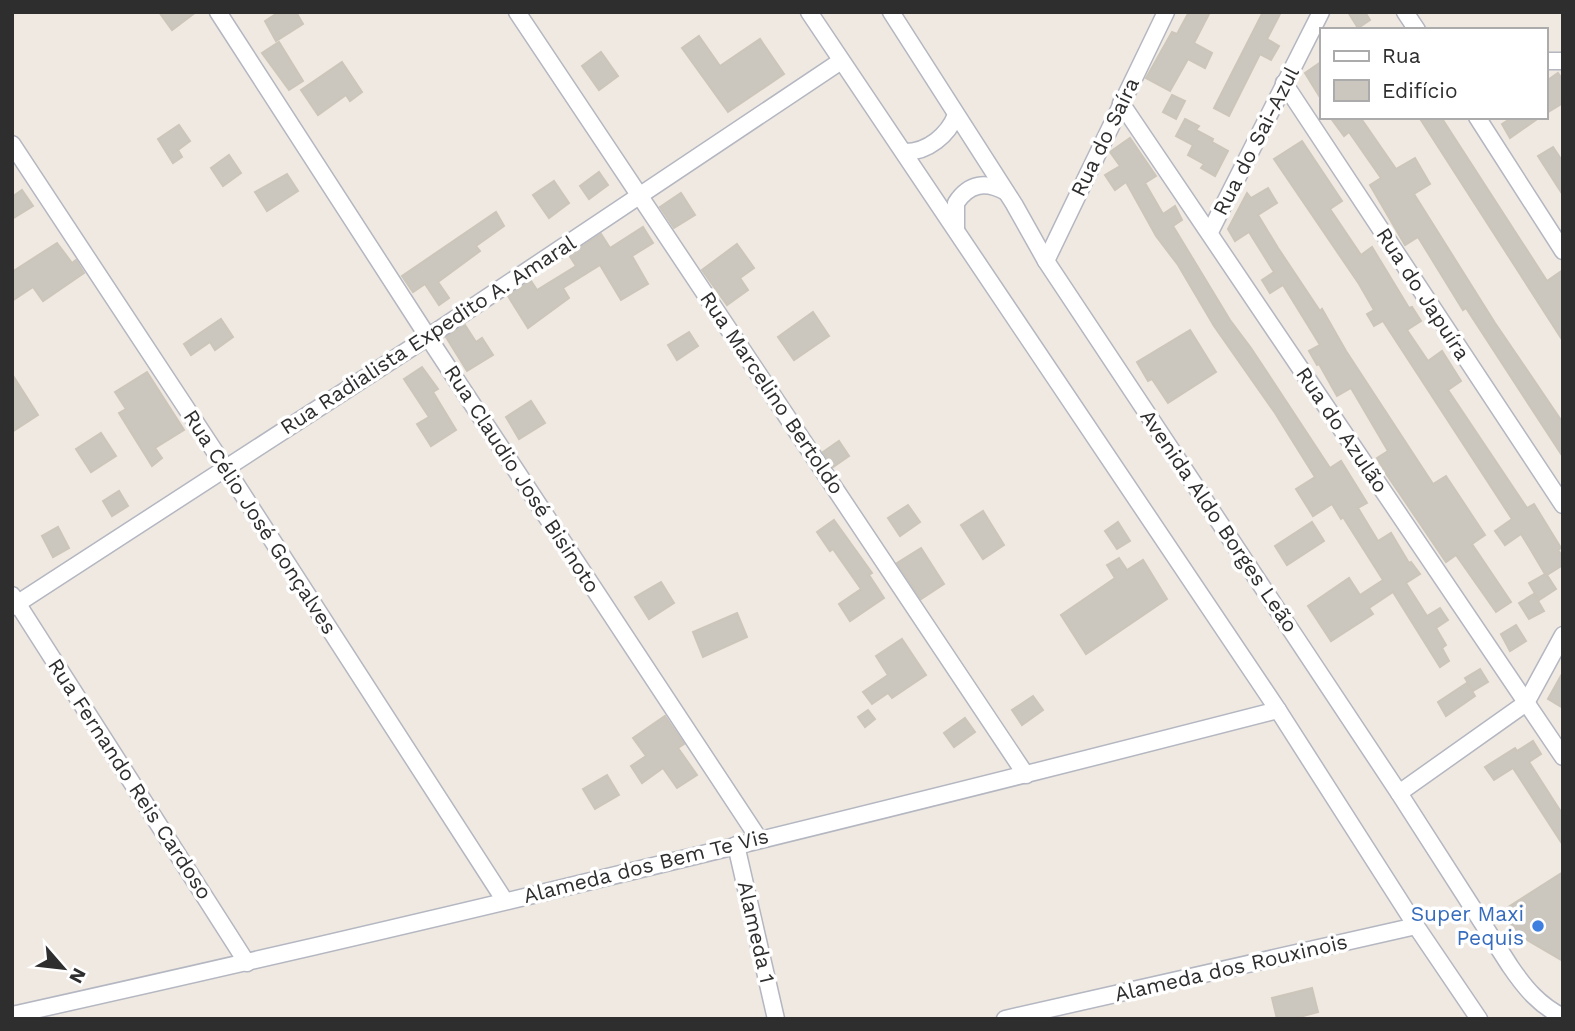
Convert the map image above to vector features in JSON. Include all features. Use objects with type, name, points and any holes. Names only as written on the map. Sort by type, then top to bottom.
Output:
[{"type":"street","name":"Rua Claudio José Bisinoto","points":[[218,12],[428,337],[759,839]]},
{"type":"street","name":"Rua Marcelino Bertoldo","points":[[517,12],[1026,775]]},
{"type":"street","points":[[809,12],[1278,710],[1479,1019]]},
{"type":"street","name":"Avenida Aldo Borges Leão","points":[[891,12],[1006,192],[1046,261],[1399,793],[1525,989],[1547,1009],[1563,1017]]},
{"type":"street","name":"Rua do Saíra","points":[[1046,261],[1166,12]]},
{"type":"street","name":"Rua do Sai-Azul","points":[[1210,232],[1321,12]]},
{"type":"street","points":[[1405,12],[1416,28]]},
{"type":"street","name":"Rua Radialista Expedito A. Amaral","points":[[14,602],[428,337],[841,61]]},
{"type":"street","name":"Rua do Japuíra","points":[[1284,83],[1563,505]]},
{"type":"street","name":"Rua do Azulão","points":[[1121,103],[1563,757]]},
{"type":"street","points":[[905,152],[914,152],[938,139],[947,132],[957,115]]},
{"type":"street","points":[[1478,119],[1563,251]]},
{"type":"street","name":"Rua Célio José Gonçalves","points":[[12,144],[225,467],[505,901]]},
{"type":"street","points":[[956,228],[956,203],[970,188],[982,184],[1006,192]]},
{"type":"street","name":"Rua Fernando Reis Cardoso","points":[[14,602],[247,963]]},
{"type":"street","points":[[1399,793],[1526,703],[1563,635]]},
{"type":"street","name":"Alameda dos Bem Te Vis","points":[[12,1015],[247,963],[505,901],[1026,775],[1278,710]]},
{"type":"street","name":"Alameda 1","points":[[736,845],[776,1019]]},
{"type":"street","name":"Alameda dos Rouxinois","points":[[1004,1019],[1416,926]]},
{"type":"building","points":[[159,12],[196,12],[172,30]]},
{"type":"building","points":[[279,12],[296,12],[303,24],[276,41],[265,21]]},
{"type":"building","points":[[1189,12],[1210,12],[1194,43],[1212,53],[1205,68],[1188,59],[1170,91],[1146,78],[1172,32],[1177,34]]},
{"type":"building","points":[[1263,12],[1281,12],[1267,39],[1279,46],[1271,60],[1260,54],[1229,116],[1214,108]]},
{"type":"building","points":[[1348,12],[1365,12],[1370,20],[1358,28]]},
{"type":"building","points":[[699,36],[720,66],[760,39],[784,74],[728,112],[682,48]]},
{"type":"building","points":[[279,42],[303,81],[289,90],[262,53]]},
{"type":"building","points":[[601,52],[618,76],[599,90],[582,66]]},
{"type":"building","points":[[342,62],[362,92],[350,101],[346,95],[318,115],[301,90]]},
{"type":"building","points":[[1320,63],[1320,97],[1305,73]]},
{"type":"building","points":[[1558,73],[1563,80],[1563,103],[1547,113],[1547,81]]},
{"type":"building","points":[[1172,95],[1185,101],[1176,119],[1163,112]]},
{"type":"building","points":[[1185,119],[1199,126],[1196,130],[1228,151],[1215,176],[1201,168],[1204,164],[1188,155],[1193,145],[1176,136]]},
{"type":"building","points":[[1331,119],[1361,119],[1396,169],[1415,158],[1430,184],[1414,194],[1495,323],[1563,423],[1563,457],[1466,308],[1463,310],[1418,237],[1405,245],[1370,185],[1381,178],[1349,132],[1344,136]]},
{"type":"building","points":[[1420,119],[1442,119],[1547,281],[1563,270],[1563,341]]},
{"type":"building","points":[[1510,119],[1537,119],[1510,138],[1502,124]]},
{"type":"building","points":[[179,125],[190,141],[178,150],[182,157],[173,163],[158,139]]},
{"type":"building","points":[[1130,138],[1156,176],[1145,183],[1163,214],[1175,206],[1182,220],[1173,226],[1230,320],[1330,468],[1341,461],[1367,503],[1358,508],[1378,541],[1391,533],[1409,563],[1411,562],[1420,574],[1406,583],[1427,616],[1440,608],[1448,620],[1436,628],[1446,645],[1442,648],[1449,661],[1440,667],[1393,592],[1369,608],[1373,614],[1331,641],[1308,606],[1349,578],[1360,595],[1383,580],[1332,504],[1313,516],[1296,489],[1315,477],[1275,413],[1214,326],[1178,265],[1156,236],[1126,182],[1115,190],[1105,175],[1120,166],[1110,152]]},
{"type":"building","points":[[1302,141],[1342,201],[1330,209],[1361,255],[1372,247],[1409,308],[1412,307],[1421,321],[1407,330],[1428,361],[1442,351],[1461,381],[1448,390],[1527,508],[1534,504],[1561,548],[1558,550],[1563,557],[1563,565],[1547,575],[1556,589],[1539,600],[1529,583],[1545,574],[1529,547],[1521,534],[1505,545],[1495,531],[1512,519],[1383,321],[1374,326],[1367,314],[1374,310],[1359,284],[1274,159]]},
{"type":"building","points":[[1553,147],[1563,162],[1563,195],[1538,156]]},
{"type":"building","points":[[229,155],[241,173],[223,186],[211,168]]},
{"type":"building","points":[[599,172],[608,185],[589,199],[580,186]]},
{"type":"building","points":[[287,174],[298,191],[267,211],[255,192]]},
{"type":"building","points":[[554,181],[569,203],[549,218],[533,195]]},
{"type":"building","points":[[1268,188],[1277,203],[1258,215],[1278,248],[1320,311],[1322,309],[1346,351],[1433,484],[1446,476],[1485,535],[1472,544],[1511,602],[1496,612],[1456,555],[1446,562],[1387,475],[1377,458],[1388,451],[1351,388],[1337,396],[1319,364],[1317,365],[1309,351],[1320,345],[1283,285],[1270,293],[1262,280],[1274,272],[1249,232],[1235,241],[1228,229],[1247,193],[1251,198]]},
{"type":"building","points":[[22,190],[33,206],[12,219],[12,197]]},
{"type":"building","points":[[681,193],[695,215],[674,228],[660,207]]},
{"type":"building","points":[[496,212],[504,226],[476,246],[480,251],[438,282],[449,298],[439,305],[425,284],[413,292],[402,276]]},
{"type":"building","points":[[643,227],[653,243],[632,256],[648,284],[621,300],[600,265],[563,288],[569,298],[528,328],[508,296],[531,281],[537,290],[576,266],[569,255],[601,234],[610,248]]},
{"type":"building","points":[[57,243],[72,263],[76,260],[84,273],[43,301],[33,287],[12,301],[12,272]]},
{"type":"building","points":[[737,244],[754,268],[740,278],[748,290],[727,305],[702,270]]},
{"type":"building","points":[[813,312],[829,336],[794,360],[778,337]]},
{"type":"building","points":[[221,319],[233,337],[215,350],[210,342],[191,355],[184,344]]},
{"type":"building","points":[[465,325],[476,342],[482,338],[493,355],[467,371],[446,337]]},
{"type":"building","points":[[1190,330],[1216,372],[1168,403],[1152,379],[1148,381],[1137,362]]},
{"type":"building","points":[[689,332],[698,346],[677,360],[668,345]]},
{"type":"building","points":[[422,367],[438,389],[433,392],[456,430],[431,446],[417,424],[429,417],[404,379]]},
{"type":"building","points":[[147,372],[184,430],[155,448],[162,458],[152,466],[119,413],[126,409],[115,392]]},
{"type":"building","points":[[12,374],[38,415],[12,432]]},
{"type":"building","points":[[531,401],[545,423],[519,439],[506,417]]},
{"type":"building","points":[[101,433],[116,456],[91,472],[76,449]]},
{"type":"building","points":[[839,441],[849,456],[833,467],[823,452]]},
{"type":"building","points":[[119,491],[128,506],[112,516],[103,501]]},
{"type":"building","points":[[908,505],[920,522],[900,536],[888,518]]},
{"type":"building","points":[[983,511],[1004,545],[983,559],[961,525]]},
{"type":"building","points":[[834,520],[872,573],[869,575],[884,598],[850,621],[839,604],[861,589],[833,549],[830,551],[817,532]]},
{"type":"building","points":[[1118,522],[1130,541],[1117,549],[1105,531]]},
{"type":"building","points":[[1312,522],[1324,541],[1287,565],[1275,546]]},
{"type":"building","points":[[58,527],[69,548],[53,557],[42,536]]},
{"type":"building","points":[[921,548],[944,584],[921,599],[897,563]]},
{"type":"building","points":[[1119,558],[1127,570],[1143,560],[1167,599],[1086,654],[1061,615],[1115,578],[1107,565]]},
{"type":"building","points":[[661,582],[674,603],[649,619],[635,597]]},
{"type":"building","points":[[1534,594],[1544,611],[1529,619],[1519,603]]},
{"type":"building","points":[[737,613],[747,637],[703,657],[693,632]]},
{"type":"building","points":[[1516,625],[1526,641],[1510,651],[1501,634]]},
{"type":"building","points":[[902,639],[926,675],[892,698],[888,693],[872,704],[863,692],[888,675],[876,656]]},
{"type":"building","points":[[1480,669],[1488,682],[1473,691],[1465,678]]},
{"type":"building","points":[[1563,672],[1563,708],[1548,699]]},
{"type":"building","points":[[1467,683],[1475,696],[1446,716],[1438,702]]},
{"type":"building","points":[[1033,696],[1043,710],[1022,725],[1012,710]]},
{"type":"building","points":[[868,710],[875,719],[865,727],[858,717]]},
{"type":"building","points":[[665,716],[684,744],[678,748],[697,775],[677,788],[663,768],[642,783],[631,766],[646,756],[633,738]]},
{"type":"building","points":[[965,718],[975,732],[954,747],[944,733]]},
{"type":"building","points":[[1533,741],[1541,754],[1529,762],[1563,815],[1563,845],[1513,768],[1494,780],[1485,767],[1515,748],[1517,751]]},
{"type":"building","points":[[607,775],[619,795],[595,809],[583,789]]},
{"type":"building","name":"Super Maxi Pequis","points":[[1563,872],[1563,961],[1527,940],[1499,913]]},
{"type":"building","points":[[1312,988],[1318,1012],[1292,1019],[1277,1019],[1272,998]]},
{"type":"place","name":"Super Maxi Pequis","points":[[1538,926]]}]
